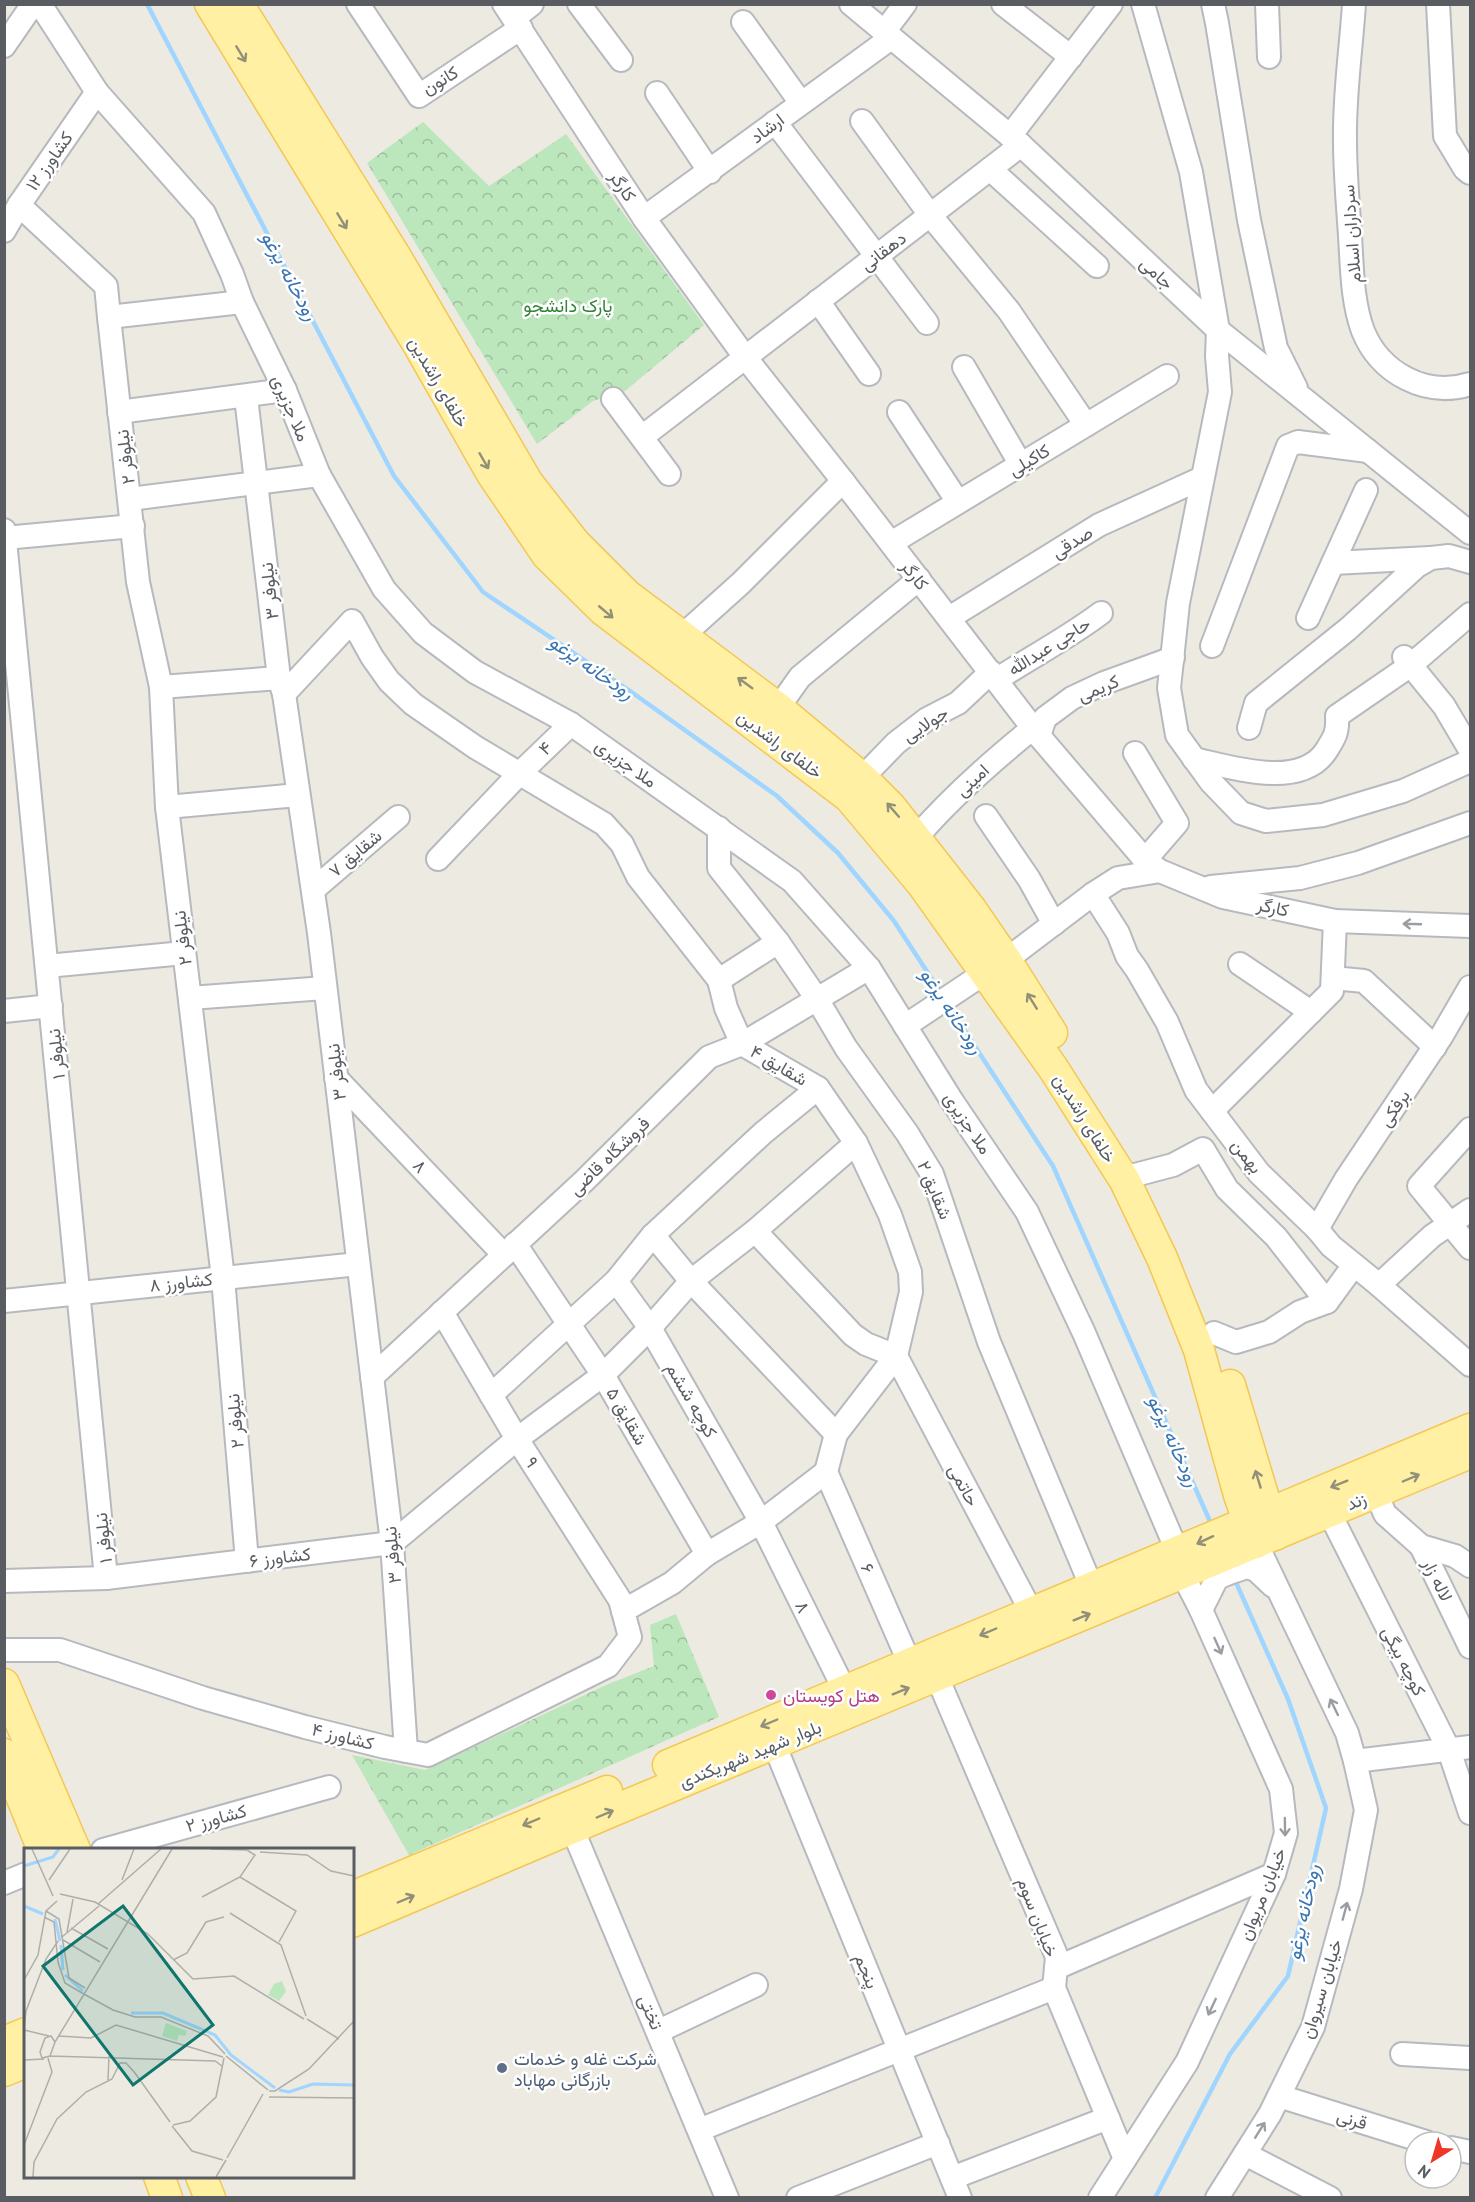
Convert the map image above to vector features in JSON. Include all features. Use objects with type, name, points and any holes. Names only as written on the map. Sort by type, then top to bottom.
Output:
[{"type":"main road","name":"خلفای راشدین","points":[[210,4],[419,346],[492,474],[548,555],[603,610],[849,797],[922,884],[996,966],[1053,1068],[1130,1191],[1162,1258],[1199,1350],[1253,1536]]},
{"type":"main road","points":[[238,4],[396,257],[528,483],[575,543],[627,595],[778,708],[861,778],[891,807],[971,909],[996,966],[1077,1072],[1135,1175],[1214,1333],[1253,1536],[1180,1564]]},
{"type":"main road","name":"زند","points":[[1253,1536],[1470,1429]]},
{"type":"main road","name":"زند","points":[[1253,1536],[1329,1512],[1470,1453]]},
{"type":"main road","name":"بلوار شهید شهریکندی","points":[[354,1896],[1092,1588],[1180,1564]]},
{"type":"main road","name":"بلوار شهید شهریکندی","points":[[354,1921],[937,1677],[1180,1564]]},
{"type":"main road","points":[[4,1684],[74,1848]]},
{"type":"main road","points":[[4,1722],[55,1848]]},
{"type":"main road","points":[[4,1754],[42,1848]]},
{"type":"main road","points":[[4,1798],[24,1849]]},
{"type":"main road","points":[[16,2061],[24,2039]]},
{"type":"main road","points":[[160,2178],[167,2198]]},
{"type":"main road","points":[[174,2178],[181,2198]]},
{"type":"main road","points":[[188,2178],[196,2198]]},
{"type":"main road","points":[[202,2178],[210,2198]]},
{"type":"street","points":[[4,46],[33,4]]},
{"type":"street","name":"ملا جزیری","points":[[40,4],[97,92],[204,213],[242,302],[285,390],[319,475],[384,589],[423,633],[475,672],[571,724],[792,881],[869,968],[952,1101],[1027,1212],[1089,1344],[1180,1564]]},
{"type":"street","name":"کانون","points":[[358,4],[419,96],[513,17]]},
{"type":"street","points":[[513,17],[532,4]]},
{"type":"street","points":[[579,4],[621,60]]},
{"type":"street","name":"جامی","points":[[851,4],[1016,141],[1218,330],[1470,533]]},
{"type":"street","name":"ارشاد","points":[[644,218],[710,172],[887,35],[905,4]]},
{"type":"street","points":[[1003,4],[1071,57]]},
{"type":"street","name":"دهقانی","points":[[642,437],[990,169],[1016,141],[1071,57],[1111,4]]},
{"type":"street","points":[[1143,4],[1191,172],[1218,330],[1217,356],[1220,392],[1178,603],[1169,688],[1177,735],[1210,782],[1241,813],[1266,821],[1323,815],[1403,791],[1470,761]]},
{"type":"street","points":[[1213,4],[1249,220],[1276,348],[1300,396]]},
{"type":"street","points":[[1267,4],[1269,57]]},
{"type":"street","name":"سرداران اسلام","points":[[1354,4],[1345,140],[1352,272],[1363,331],[1378,357],[1398,375],[1429,387],[1444,388],[1470,384]]},
{"type":"street","points":[[1438,4],[1446,136],[1470,173]]},
{"type":"street","name":"کارگر","points":[[513,17],[644,218],[745,357],[1036,732],[1152,866],[1224,897],[1335,921],[1470,926]]},
{"type":"street","points":[[743,22],[801,103]]},
{"type":"street","name":"کشاورز ۱۲","points":[[4,231],[19,205],[97,92]]},
{"type":"street","points":[[657,93],[710,172]]},
{"type":"street","points":[[862,121],[930,215],[1009,312],[1086,425]]},
{"type":"street","points":[[775,122],[927,323]]},
{"type":"street","points":[[990,169],[1097,266]]},
{"type":"street","name":"نیلوفر ۲","points":[[19,205],[106,286],[138,582],[161,687],[167,807],[223,1278],[247,1561]]},
{"type":"street","points":[[818,301],[869,374]]},
{"type":"street","points":[[109,317],[242,302]]},
{"type":"street","points":[[964,367],[1021,465]]},
{"type":"street","name":"کاکیلی","points":[[891,543],[1167,376]]},
{"type":"street","points":[[119,412],[246,397],[285,390]]},
{"type":"street","name":"نیلوفر ۳","points":[[246,397],[281,686],[313,890],[392,1544],[406,1751]]},
{"type":"street","points":[[613,399],[669,474]]},
{"type":"street","points":[[899,412],[958,502]]},
{"type":"street","points":[[1212,646],[1288,446],[1298,442],[1368,451]]},
{"type":"street","points":[[130,499],[319,475]]},
{"type":"street","name":"صدقی","points":[[949,618],[1099,525],[1202,478]]},
{"type":"street","points":[[681,637],[741,583],[843,481]]},
{"type":"street","points":[[1308,618],[1366,490]]},
{"type":"street","points":[[5,538],[133,526]]},
{"type":"street","name":"نیلوفر ۱","points":[[4,530],[106,1578]]},
{"type":"street","points":[[1333,563],[1449,556],[1470,562]]},
{"type":"street","points":[[1249,728],[1256,703],[1348,629],[1417,566],[1431,558]]},
{"type":"street","points":[[778,708],[800,677],[919,579]]},
{"type":"street","name":"حاجی عبدالله","points":[[993,676],[1078,631],[1101,613]]},
{"type":"street","points":[[1194,759],[1235,770],[1284,773],[1306,767],[1320,760],[1338,732],[1337,716],[1470,614]]},
{"type":"street","name":"شقایق ۴","points":[[281,686],[352,621],[372,657],[389,681],[413,704],[441,725],[604,824],[622,843],[639,877],[719,980],[726,1008],[742,1044],[818,1088],[856,1143],[890,1215],[910,1272],[911,1292],[896,1356],[836,1434],[826,1472]]},
{"type":"street","name":"کریمی","points":[[1036,732],[1045,718],[1072,699],[1104,683],[1173,658]]},
{"type":"street","points":[[1407,661],[1444,706],[1470,750]]},
{"type":"street","name":"جولایی","points":[[861,778],[896,743],[927,719],[958,704],[993,676]]},
{"type":"street","points":[[161,687],[281,686]]},
{"type":"street","name":"۴","points":[[438,859],[520,773],[571,724]]},
{"type":"street","name":"امینی","points":[[916,838],[935,815],[967,785],[1036,732]]},
{"type":"street","points":[[905,1026],[996,966],[1093,894],[1118,878],[1152,866],[1177,823],[1135,753]]},
{"type":"street","points":[[167,807],[298,795]]},
{"type":"street","points":[[986,816],[1029,879],[1054,924]]},
{"type":"street","name":"شقایق ۷","points":[[313,890],[398,817]]},
{"type":"street","points":[[1201,888],[1300,878],[1359,863],[1470,823]]},
{"type":"street","name":"شقایق ۲","points":[[719,828],[719,868],[778,942],[817,999],[846,1048],[907,1133],[932,1174],[989,1342],[1092,1588]]},
{"type":"street","name":"بهمن","points":[[1093,894],[1118,933],[1127,956],[1137,969],[1167,1022],[1196,1090],[1260,1173],[1317,1229],[1331,1246],[1470,1365]]},
{"type":"street","points":[[1212,1111],[1332,991],[1335,921]]},
{"type":"street","points":[[719,980],[778,942]]},
{"type":"street","points":[[47,966],[184,953]]},
{"type":"street","points":[[1240,964],[1311,1012]]},
{"type":"street","name":"فروشگاه قاضی","points":[[372,1377],[666,1101],[709,1057],[742,1044],[869,968]]},
{"type":"street","points":[[1333,978],[1364,981],[1435,1047]]},
{"type":"street","name":"برفکی","points":[[1317,1229],[1346,1179],[1435,1047],[1470,987]]},
{"type":"street","points":[[190,998],[325,988]]},
{"type":"street","points":[[4,1011],[51,1006]]},
{"type":"street","name":"۸","points":[[336,1078],[509,1250]]},
{"type":"street","points":[[491,1395],[616,1281],[653,1235],[763,1133],[818,1088]]},
{"type":"street","points":[[1470,1129],[1419,1186],[1470,1248]]},
{"type":"street","points":[[392,1544],[517,1439],[603,1375],[650,1328],[691,1281],[755,1231],[856,1143]]},
{"type":"street","points":[[1135,1175],[1173,1165],[1203,1149],[1227,1189],[1276,1237],[1327,1302]]},
{"type":"street","points":[[1379,1285],[1432,1236],[1470,1210]]},
{"type":"street","points":[[755,1231],[853,1335],[866,1344],[896,1356]]},
{"type":"street","points":[[653,1235],[691,1281],[836,1434]]},
{"type":"street","name":"شقایق ۵","points":[[509,1250],[570,1325],[603,1375],[707,1554]]},
{"type":"street","name":"کشاورز ۸","points":[[4,1301],[358,1264]]},
{"type":"street","points":[[1214,1333],[1236,1342],[1269,1332],[1300,1312],[1327,1302],[1354,1265]]},
{"type":"street","name":"کوچه ششم","points":[[616,1281],[650,1328],[761,1522]]},
{"type":"street","name":"۹","points":[[442,1312],[517,1439],[620,1600],[623,1611]]},
{"type":"street","name":"حاتمی","points":[[896,1356],[1032,1613]]},
{"type":"street","points":[[623,1611],[672,1583],[707,1554],[761,1522],[826,1472]]},
{"type":"street","name":"۶","points":[[826,1472],[910,1664]]},
{"type":"street","points":[[1376,1493],[1385,1514],[1421,1546],[1455,1556],[1470,1566]]},
{"type":"street","name":"کوچه بیگی","points":[[1329,1512],[1460,1748],[1470,1813]]},
{"type":"street","name":"۸","points":[[761,1522],[845,1691]]},
{"type":"street","points":[[1201,1610],[1217,1578],[1253,1536]]},
{"type":"street","name":"خیابان سیروان","points":[[1217,2198],[1270,2114],[1313,2027],[1351,1889],[1366,1810],[1347,1733],[1253,1536]]},
{"type":"street","name":"کشاورز ۶","points":[[4,1581],[106,1578],[392,1544]]},
{"type":"street","name":"لاله زار","points":[[1421,1546],[1470,1647]]},
{"type":"street","name":"خیابان مریوان","points":[[1100,2198],[1187,2062],[1274,1874],[1286,1833],[1281,1789],[1180,1564]]},
{"type":"street","name":"کشاورز ۴","points":[[4,1650],[60,1650],[248,1711],[305,1727],[428,1755],[608,1666],[630,1637],[623,1611]]},
{"type":"street","name":"خیابان سوم","points":[[937,1677],[1057,1957],[1055,1978],[1125,2159]]},
{"type":"street","name":"پنجم","points":[[774,1744],[956,2188]]},
{"type":"street","points":[[1355,1761],[1460,1748]]},
{"type":"street","name":"کشاورز ۲","points":[[110,1848],[329,1787]]},
{"type":"street","name":"تختی","points":[[572,1828],[659,2031],[727,2198]]},
{"type":"street","points":[[699,2130],[900,2050],[1274,1874]]},
{"type":"street","points":[[4,1883],[24,1875]]},
{"type":"street","points":[[659,2031],[756,1985]]},
{"type":"street","points":[[1402,2054],[1470,2058]]},
{"type":"street","name":"قرنی","points":[[1279,2096],[1403,2135]]},
{"type":"street","points":[[956,2188],[1108,2118]]},
{"type":"street","points":[[798,2198],[938,2143]]},
{"type":"street","points":[[1245,2154],[1330,2198]]},
{"type":"green space","name":"پارک دانشجو","points":[[423,122],[489,186],[566,134],[704,325],[625,391],[593,401],[537,444],[367,163]]},
{"type":"green space","points":[[676,1614],[719,1717],[409,1855],[352,1755],[425,1770],[606,1685],[654,1666],[650,1625]]},
{"type":"waterway","name":"رودخانه یرغو","points":[[147,4],[394,476],[483,592],[630,691],[777,796],[838,853],[894,921],[941,993]]},
{"type":"waterway","name":"رودخانه یرغو","points":[[948,1005],[1053,1166],[1212,1526]]},
{"type":"waterway","name":"رودخانه یرغو","points":[[1155,2198],[1230,2054],[1288,1976],[1326,1808],[1288,1699],[1234,1578]]},
{"type":"place","name":"هتل کویستان","points":[[771,1695]]},
{"type":"place","name":"شرکت غله و خدمات بازرگانی مهاباد","points":[[502,2068]]}]
